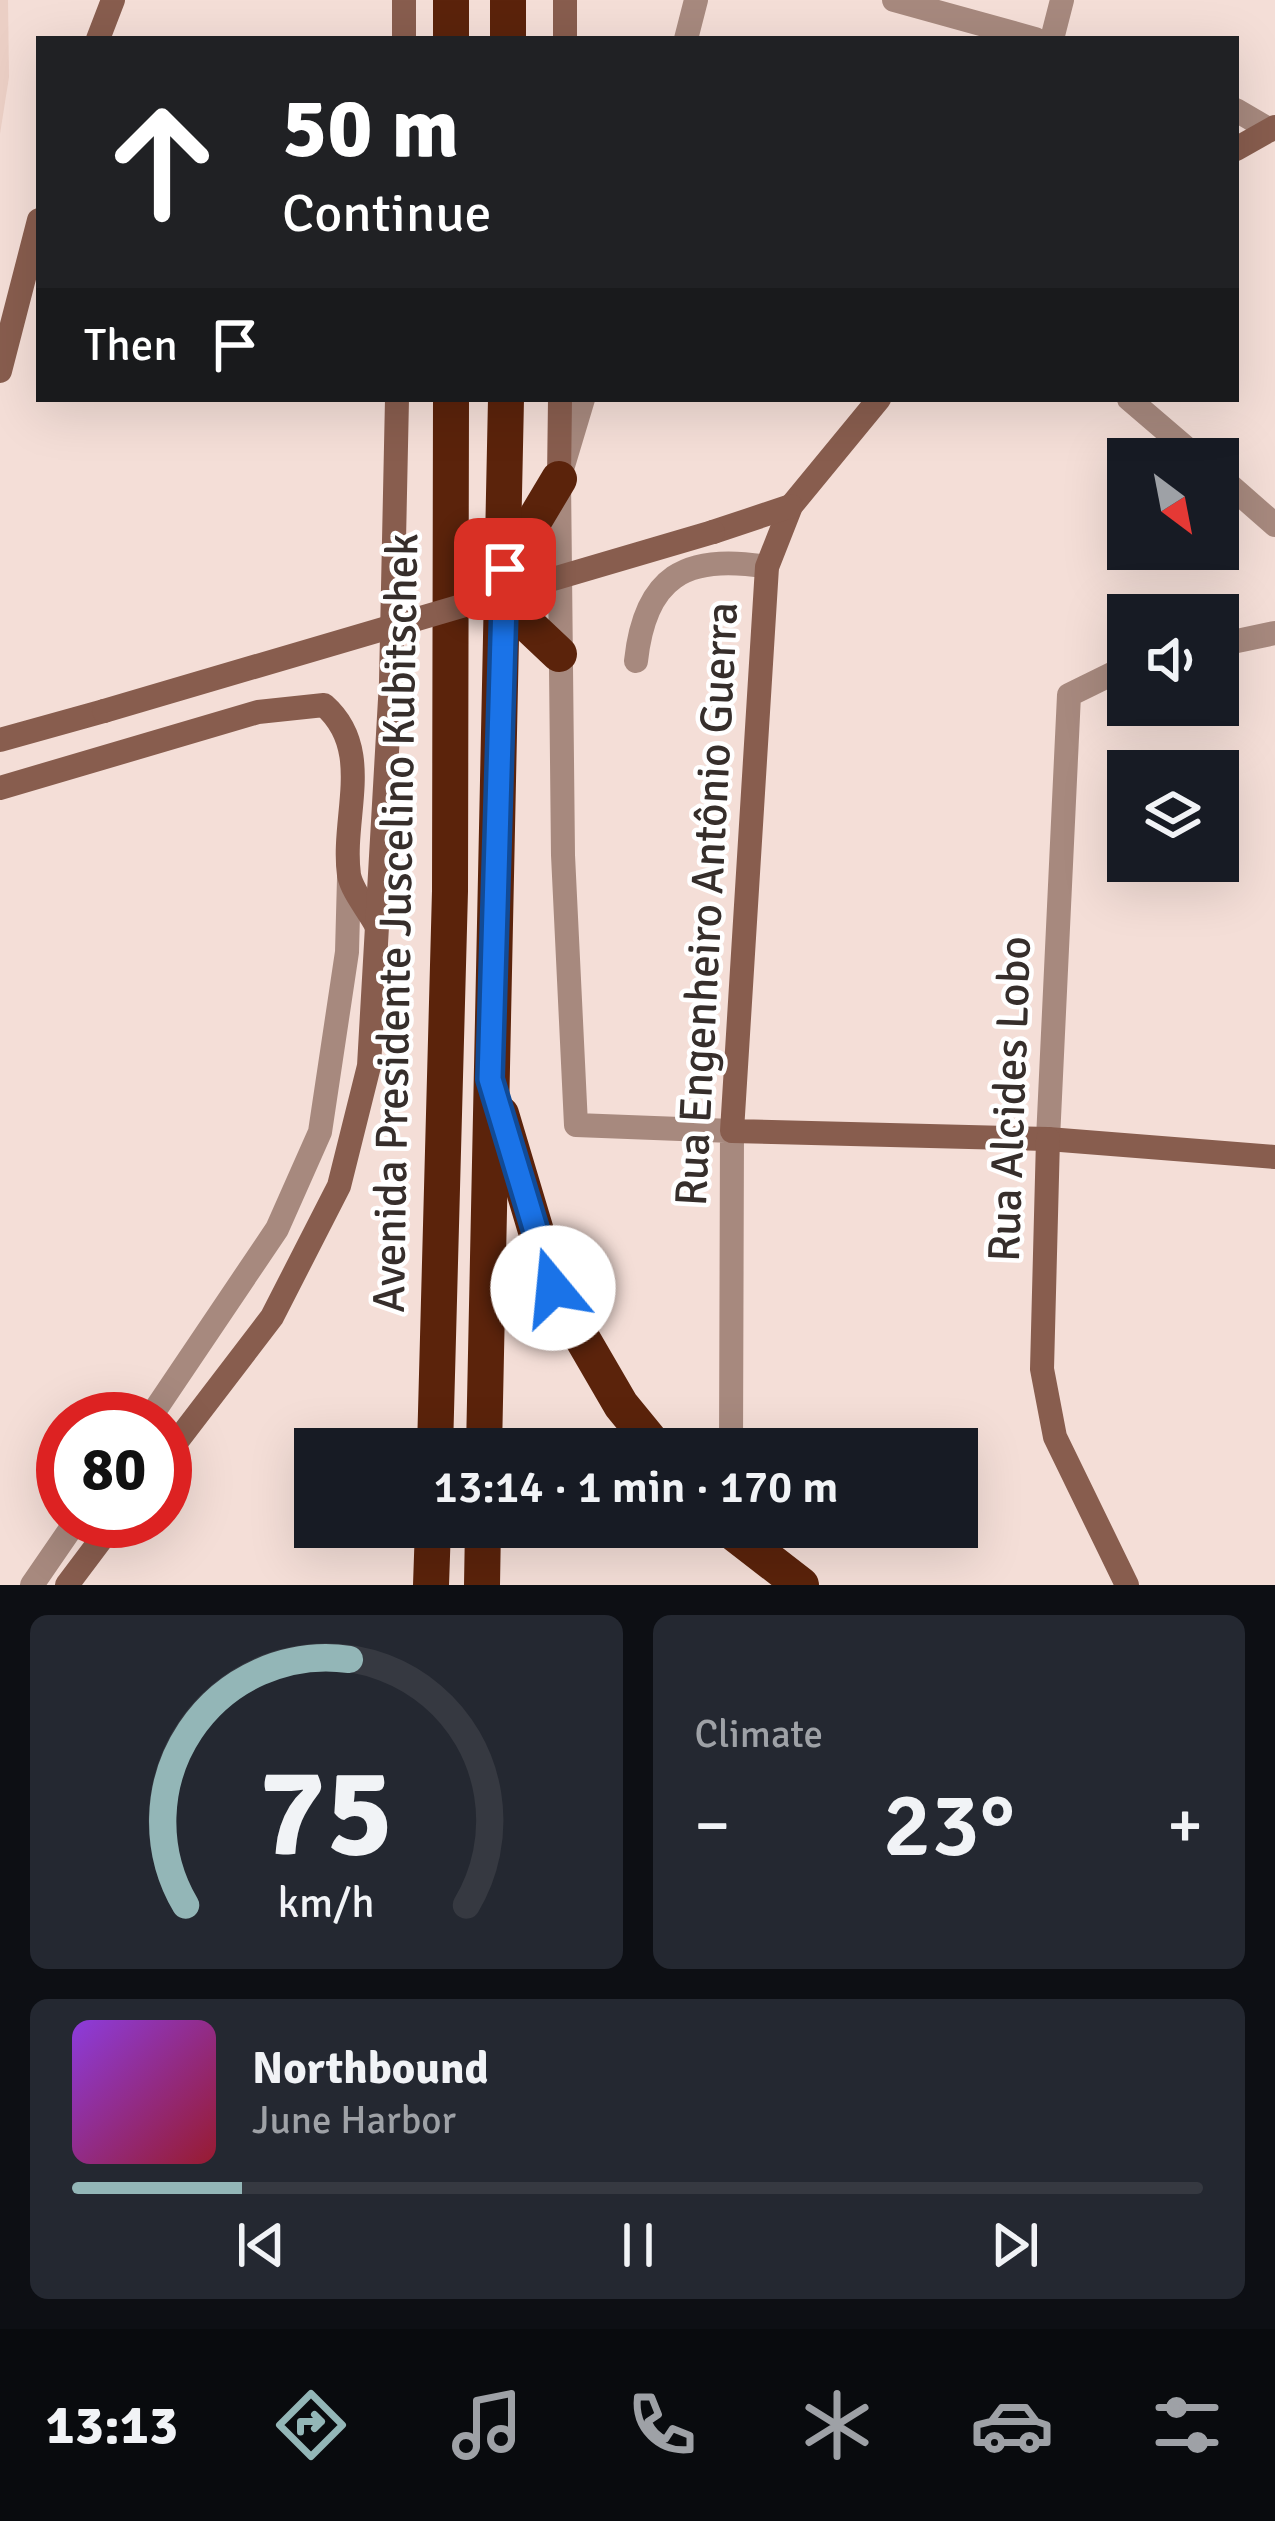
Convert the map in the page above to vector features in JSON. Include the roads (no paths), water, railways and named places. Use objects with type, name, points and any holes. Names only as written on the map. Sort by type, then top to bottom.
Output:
[{"type":"highway","points":[[452,0],[452,36]]},
{"type":"highway","points":[[508,0],[508,36]]},
{"type":"highway","name":"Avenida Presidente Juscelino Kubitschek","points":[[436,1428],[450,891],[451,402]]},
{"type":"highway","points":[[484,1428],[506,402]]},
{"type":"highway","points":[[504,585],[560,479]]},
{"type":"highway","points":[[504,585],[559,654]]},
{"type":"highway","points":[[490,1079],[553,1288],[621,1405],[640,1428]]},
{"type":"highway","points":[[431,1585],[432,1548]]},
{"type":"highway","points":[[482,1585],[483,1548]]},
{"type":"highway","points":[[753,1548],[801,1585]]},
{"type":"street","points":[[99,36],[112,0]]},
{"type":"street","points":[[404,0],[404,36]]},
{"type":"street","points":[[565,36],[566,0]]},
{"type":"street","points":[[687,36],[696,0]]},
{"type":"street","points":[[894,0],[1024,36]]},
{"type":"street","points":[[1053,36],[1062,0]]},
{"type":"street","points":[[1239,112],[1272,129]]},
{"type":"street","points":[[1239,147],[1272,129]]},
{"type":"street","points":[[0,371],[36,232]]},
{"type":"street","name":"Avenida Presidente Juscelino Kubitschek","points":[[192,1422],[272,1317],[340,1186],[369,1066],[391,695],[397,402]]},
{"type":"street","points":[[560,402],[559,654],[576,1125],[1048,1139],[1275,1156]]},
{"type":"street","points":[[560,479],[582,402]]},
{"type":"street","name":"Rua Engenheiro Antônio Guerra","points":[[731,1428],[732,1131],[767,567],[791,506],[877,402]]},
{"type":"street","points":[[1133,402],[1175,438]]},
{"type":"street","points":[[1239,494],[1275,525]]},
{"type":"street","points":[[0,740],[791,506]]},
{"type":"street","points":[[636,661],[643,614],[652,594],[675,576],[713,565],[767,567]]},
{"type":"street","points":[[1239,641],[1275,633]]},
{"type":"street","name":"Rua Alcides Lobo","points":[[1107,676],[1069,695],[1042,1370],[1055,1438],[1127,1585]]},
{"type":"street","points":[[0,788],[257,712],[324,705],[344,722],[353,761],[347,952],[320,1132],[277,1229],[235,1299],[168,1392]]},
{"type":"street","points":[[350,878],[377,927]]},
{"type":"street","points":[[32,1580],[56,1548]]},
{"type":"street","points":[[67,1585],[95,1548]]},
{"type":"street","name":"Rua Alcides Lobo","points":[[1113,1558],[1114,1585]]}]
